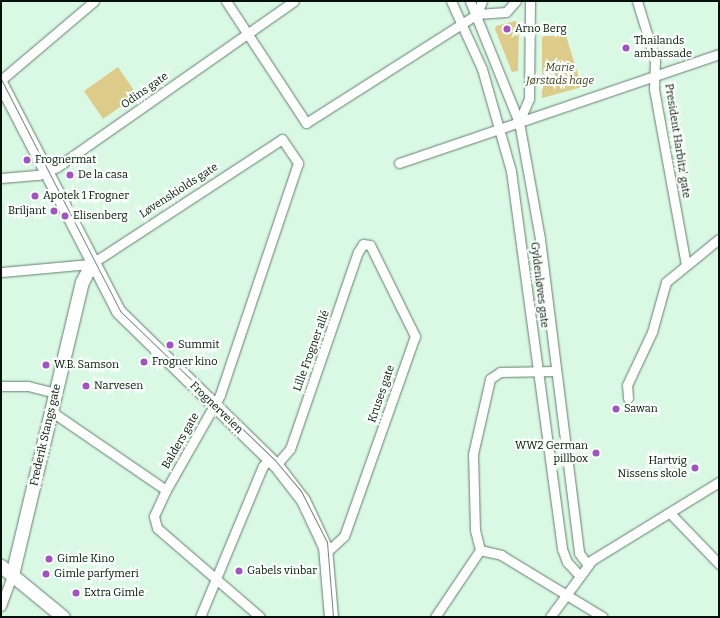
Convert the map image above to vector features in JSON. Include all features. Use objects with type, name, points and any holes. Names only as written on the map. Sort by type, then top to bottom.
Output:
[{"type":"street","points":[[1,80],[94,1]]},
{"type":"street","points":[[226,1],[306,123],[477,14],[506,12],[516,1]]},
{"type":"street","name":"Odins gate","points":[[1,178],[46,173],[294,1]]},
{"type":"street","name":"Gyldenløves gate","points":[[451,1],[463,23],[501,128],[518,214],[562,549],[567,562],[579,575]]},
{"type":"street","name":"Gyldenløves gate","points":[[470,1],[477,14],[520,122],[540,239],[579,553],[588,565]]},
{"type":"street","points":[[477,14],[482,1]]},
{"type":"street","points":[[520,122],[528,99],[530,1]]},
{"type":"street","name":"President Harbitz’ gate","points":[[637,1],[655,60],[654,90],[686,265]]},
{"type":"street","points":[[399,163],[719,54]]},
{"type":"street","name":"Frognerveien","points":[[1,84],[91,264],[123,319],[273,462],[303,500],[326,553],[331,617]]},
{"type":"street","name":"Løvenskiolds gate","points":[[91,264],[282,139]]},
{"type":"street","name":"Balders gate","points":[[260,617],[215,579],[155,524],[155,512],[166,490],[215,407],[298,169],[282,139]]},
{"type":"street","points":[[628,398],[626,385],[652,332],[666,282],[719,239]]},
{"type":"street","name":"Lille Frogner allé","points":[[200,617],[215,579],[273,462],[290,449],[358,252],[366,243]]},
{"type":"street","name":"Kruses gate","points":[[326,553],[344,536],[415,336],[374,249],[366,243]]},
{"type":"street","points":[[1,272],[91,264]]},
{"type":"street","name":"Frederik Stangs gate","points":[[1,606],[12,575],[82,282],[91,264]]},
{"type":"street","points":[[435,617],[480,550],[475,530],[474,447],[490,379],[500,372],[538,373],[556,371]]},
{"type":"street","points":[[1,386],[28,386],[56,393]]},
{"type":"street","points":[[52,412],[166,490]]},
{"type":"street","points":[[550,617],[579,575],[588,565],[719,482]]},
{"type":"street","points":[[670,513],[719,564]]},
{"type":"street","points":[[480,550],[501,555],[603,617]]},
{"type":"street","points":[[1,566],[63,617]]},
{"type":"green space","points":[[515,21],[519,23],[518,71],[512,72],[495,29],[496,26]]},
{"type":"green space","name":"Marie Jørstads hage","points":[[542,36],[566,36],[582,87],[542,98]]},
{"type":"green space","points":[[118,67],[137,95],[103,119],[84,91]]},
{"type":"tram line","points":[[1,79],[120,311],[274,459],[301,491],[327,542],[333,617]]},
{"type":"place","name":"Arno Berg","points":[[507,29]]},
{"type":"place","name":"Thailands ambassade","points":[[626,48]]},
{"type":"place","name":"Frognermat","points":[[27,160]]},
{"type":"place","name":"De la casa","points":[[70,175]]},
{"type":"place","name":"Apotek 1 Frogner","points":[[35,196]]},
{"type":"place","name":"Briljant","points":[[54,211]]},
{"type":"place","name":"Elisenberg","points":[[65,216]]},
{"type":"place","name":"Summit","points":[[170,345]]},
{"type":"place","name":"Frogner kino","points":[[144,362]]},
{"type":"place","name":"W.B. Samson","points":[[46,365]]},
{"type":"place","name":"Narvesen","points":[[86,386]]},
{"type":"place","name":"Sawan","points":[[616,409]]},
{"type":"place","name":"WW2 German pillbox","points":[[596,453]]},
{"type":"place","name":"Hartvig Nissens skole","points":[[695,468]]},
{"type":"place","name":"Gimle Kino","points":[[49,559]]},
{"type":"place","name":"Gabels vinbar","points":[[239,571]]},
{"type":"place","name":"Gimle parfymeri","points":[[46,574]]},
{"type":"place","name":"Extra Gimle","points":[[76,593]]}]
